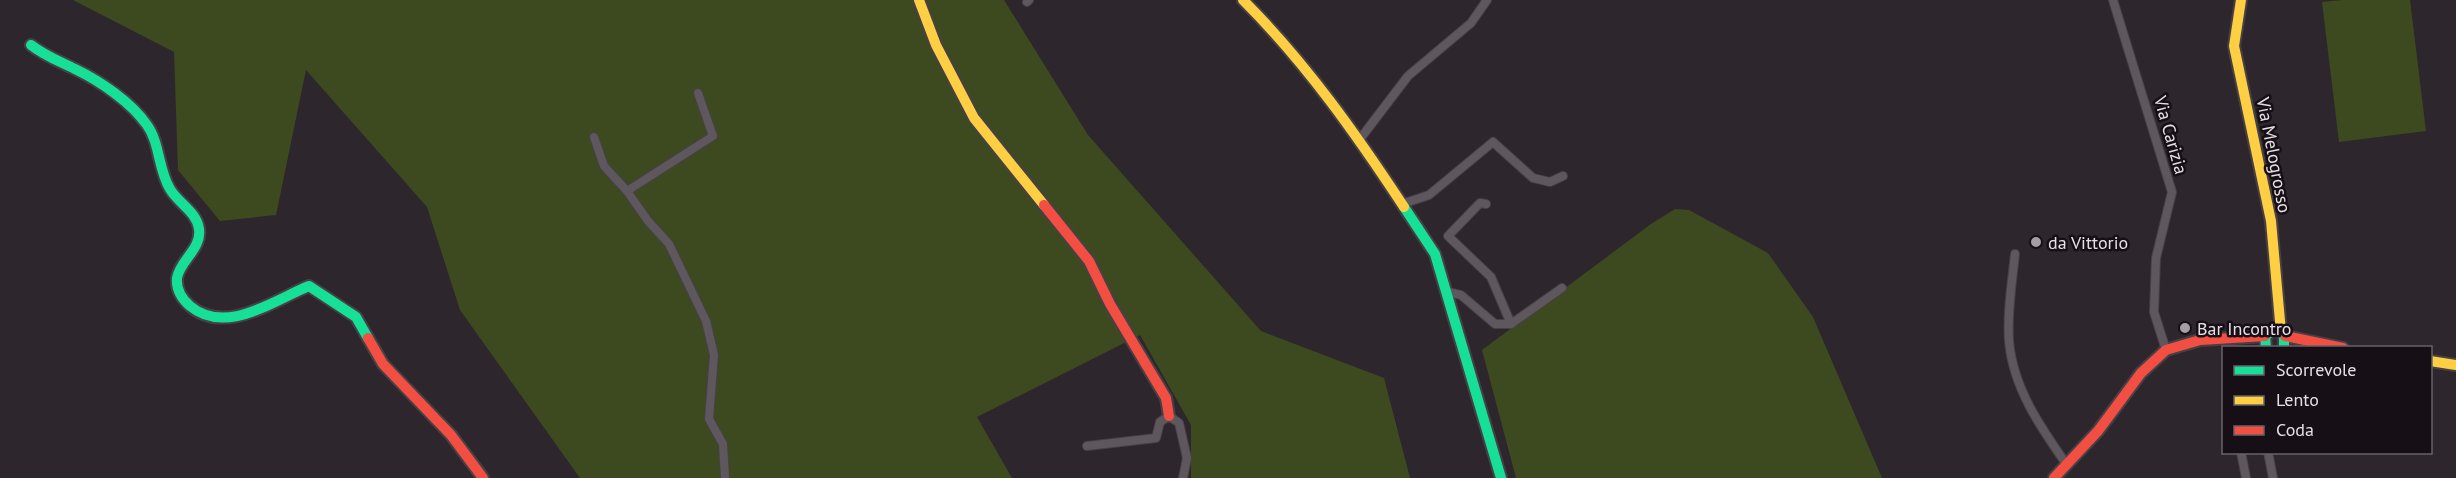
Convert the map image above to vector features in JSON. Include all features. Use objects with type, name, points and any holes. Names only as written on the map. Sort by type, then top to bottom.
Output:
[{"type":"street","points":[[919,0],[936,45],[974,118],[1089,261],[1110,304],[1166,398],[1169,416],[1179,423],[1185,446],[1187,458],[1183,478]]},
{"type":"street","points":[[1360,139],[1408,76],[1471,23],[1487,0]]},
{"type":"street","name":"Via Carizia","points":[[2113,0],[2172,192],[2156,254],[2154,312],[2166,350]]},
{"type":"street","name":"Via Melogrosso","points":[[2241,0],[2235,46],[2271,221],[2278,318],[2275,340]]},
{"type":"street","points":[[1248,2],[1313,77],[1360,139],[1435,254],[1448,292],[1468,373],[1501,478]]},
{"type":"street","points":[[31,45],[58,65],[83,74],[148,125],[160,171],[172,193],[192,213],[199,225],[199,238],[178,275],[177,283],[182,300],[200,313],[221,317],[248,313],[274,304],[294,291],[309,286],[337,302],[356,317],[383,364],[451,435],[483,478]]},
{"type":"street","points":[[627,191],[713,136],[698,93]]},
{"type":"street","points":[[594,137],[604,165],[669,244],[706,321],[714,355],[709,419],[723,444],[726,478]]},
{"type":"street","points":[[1402,204],[1429,195],[1493,142],[1533,178],[1550,182],[1563,176]]},
{"type":"street","points":[[1486,204],[1480,203],[1448,236],[1491,277],[1511,324]]},
{"type":"street","points":[[2015,254],[2009,342],[2015,371],[2024,398],[2067,465]]},
{"type":"street","points":[[1448,292],[1461,295],[1495,324],[1511,324],[1562,288]]},
{"type":"street","points":[[2054,478],[2098,431],[2141,373],[2166,350],[2200,340],[2248,338],[2330,346]]},
{"type":"street","points":[[2432,361],[2456,365]]},
{"type":"street","points":[[1087,446],[1156,438],[1160,422],[1169,416]]},
{"type":"street","points":[[2241,454],[2246,478]]},
{"type":"street","points":[[2268,454],[2273,478]]},
{"type":"green space","points":[[73,0],[1004,0],[1088,135],[1261,331],[1384,378],[1410,478],[1191,478],[1191,425],[1140,335],[977,417],[1012,478],[580,478],[460,310],[427,207],[306,70],[276,215],[220,221],[178,170],[174,52]]},
{"type":"green space","points":[[2410,0],[2426,131],[2339,142],[2322,2]]},
{"type":"green space","points":[[1675,209],[1689,210],[1768,253],[1813,317],[1882,478],[1516,478],[1482,350],[1651,224]]},
{"type":"traffic: fast","points":[[31,45],[105,86],[133,108],[147,125],[170,189],[198,223],[197,243],[177,278],[180,294],[190,306],[204,314],[219,318],[234,317],[309,286],[356,317],[368,338]]},
{"type":"traffic: fast","points":[[1404,207],[1435,254],[1501,478]]},
{"type":"traffic: fast","points":[[2266,346],[2265,336],[2275,330],[2284,335],[2284,346]]},
{"type":"traffic: slow","points":[[919,0],[936,45],[974,118],[1044,205]]},
{"type":"traffic: slow","points":[[1243,0],[1309,74],[1404,207]]},
{"type":"traffic: slow","points":[[2241,0],[2234,46],[2271,221],[2281,332]]},
{"type":"traffic: slow","points":[[2432,361],[2456,365]]},
{"type":"traffic: jam","points":[[1044,205],[1089,261],[1110,304],[1166,398],[1169,416]]},
{"type":"traffic: jam","points":[[2054,478],[2098,431],[2141,373],[2166,350],[2200,340],[2265,336]]},
{"type":"traffic: jam","points":[[2285,336],[2333,346]]},
{"type":"traffic: jam","points":[[368,338],[383,364],[451,435],[483,478]]},
{"type":"place","name":"da Vittorio","points":[[2036,242]]},
{"type":"place","name":"Bar Incontro","points":[[2185,328]]}]
